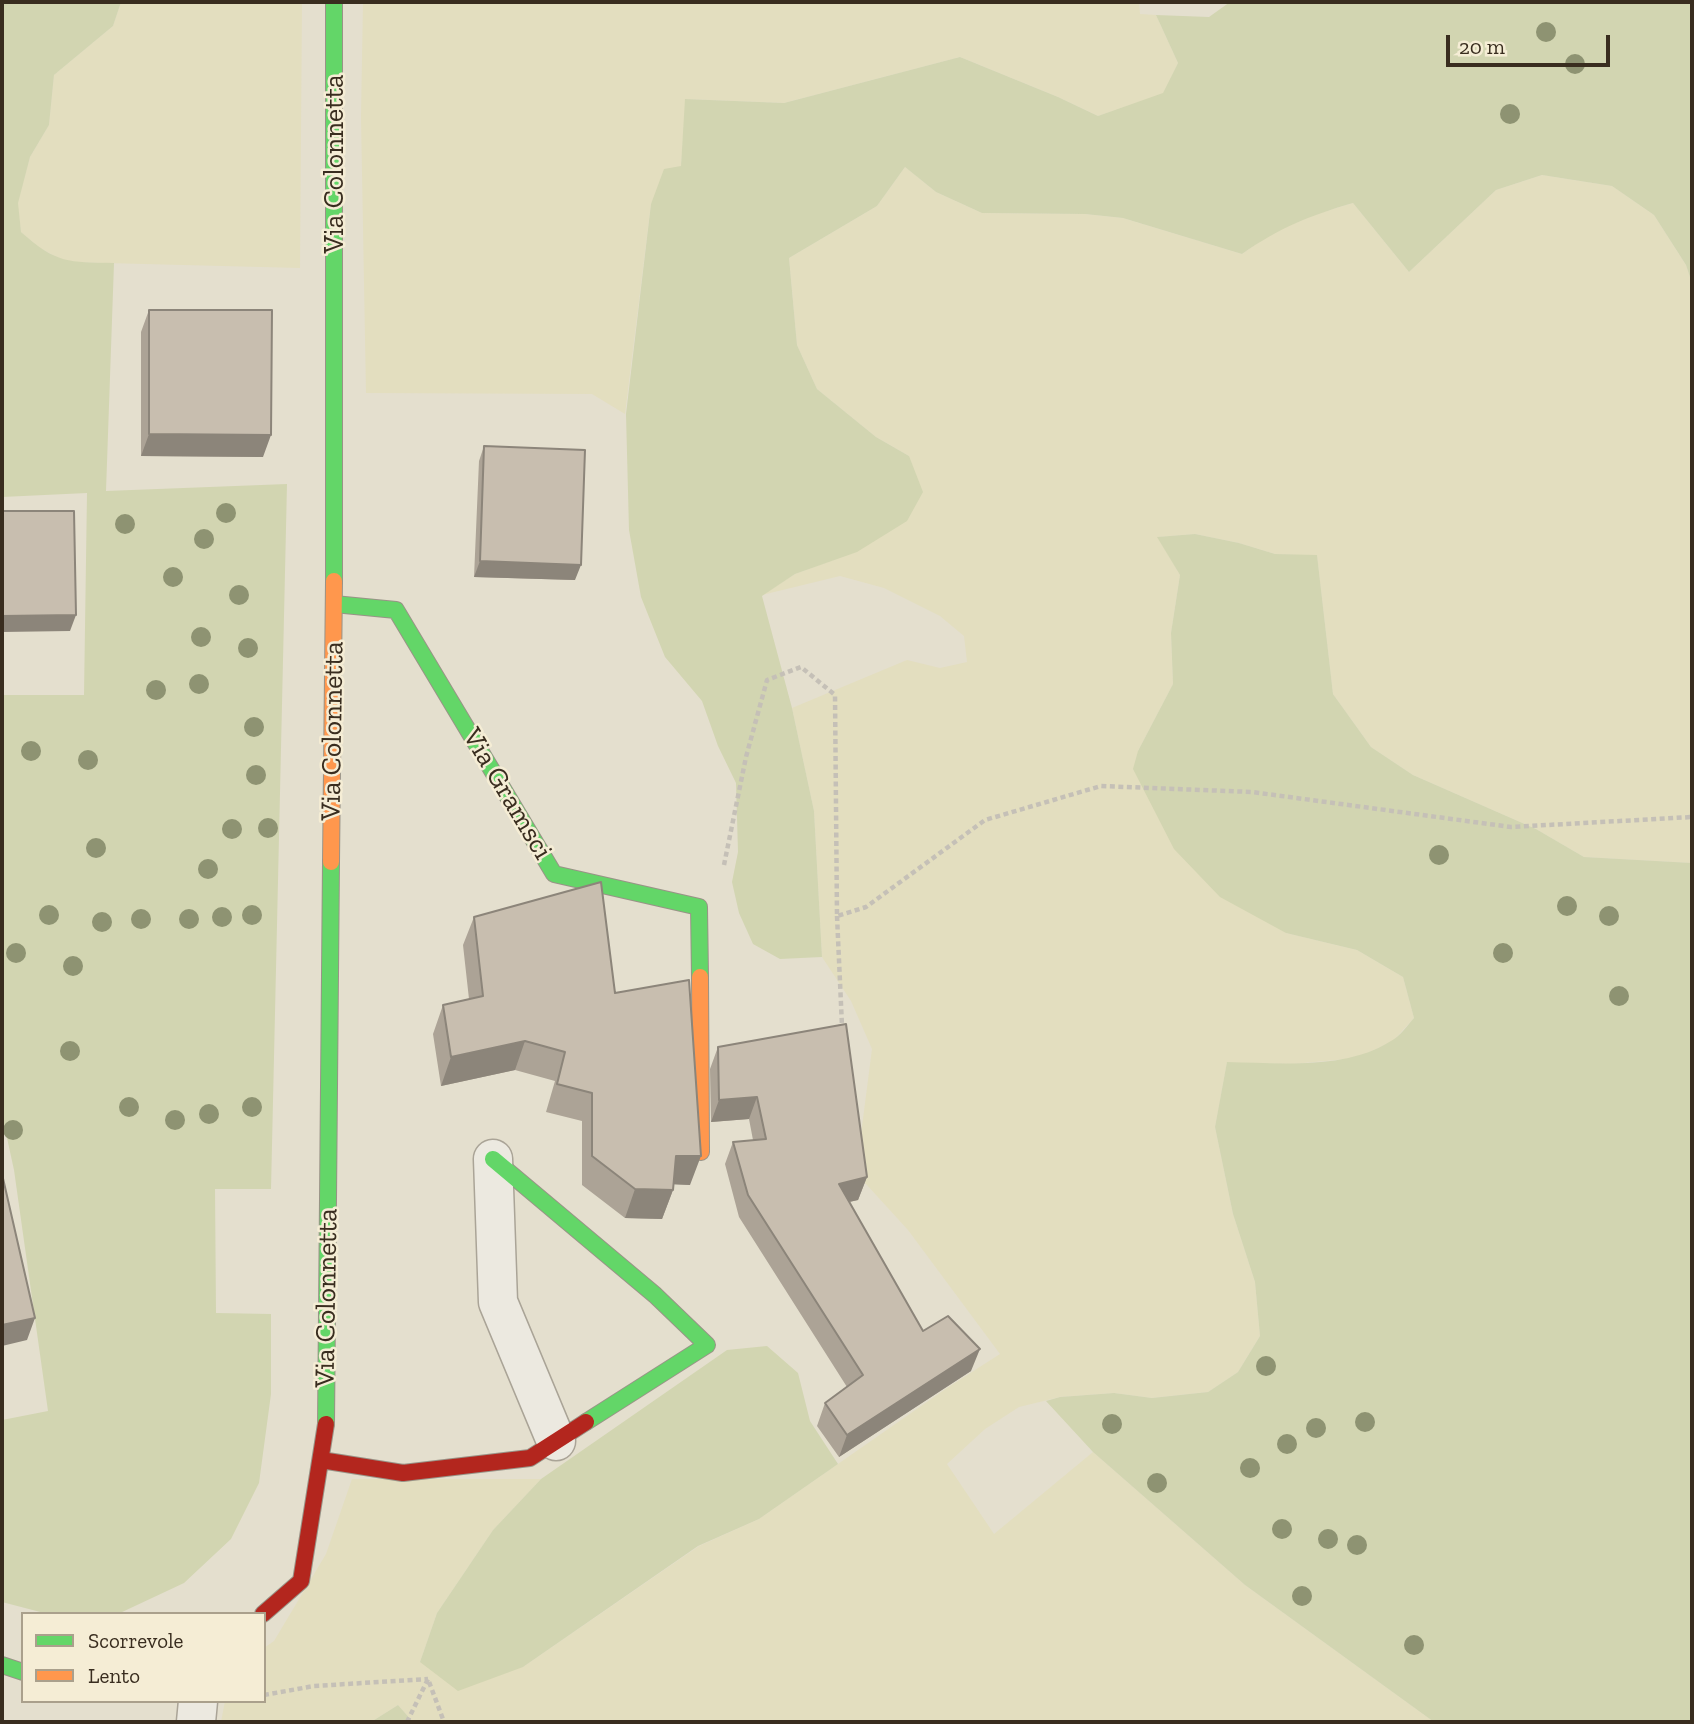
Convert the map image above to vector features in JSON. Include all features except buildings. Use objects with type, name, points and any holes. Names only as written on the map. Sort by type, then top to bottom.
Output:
[{"type":"main road","name":"Via Colonnetta","points":[[265,1612],[301,1581],[326,1428],[334,604],[334,2]]},
{"type":"main road","name":"Via Gramsci","points":[[334,604],[396,610],[554,874],[699,907]]},
{"type":"main road","points":[[699,907],[701,1152]]},
{"type":"main road","points":[[321,1460],[403,1473],[530,1458],[707,1345],[655,1295],[493,1159]]},
{"type":"main road","points":[[2,1665],[21,1671]]},
{"type":"street","points":[[493,1159],[498,1302],[556,1441]]},
{"type":"street","points":[[195,1722],[198,1703]]},
{"type":"path","points":[[699,907],[722,875],[746,757],[767,680],[801,667],[835,695],[837,916],[842,1026]]},
{"type":"path","points":[[837,916],[866,907],[985,820],[1101,786],[1252,792],[1511,827],[1692,817]]},
{"type":"path","points":[[266,1695],[314,1686],[428,1679]]},
{"type":"path","points":[[407,1722],[428,1679]]},
{"type":"path","points":[[428,1679],[444,1722]]},
{"type":"shaded area","points":[[121,2],[302,2],[300,268],[66,262],[38,247],[21,232],[17,203],[30,157],[49,125],[54,75],[113,26]]},
{"type":"shaded area","points":[[363,2],[1139,2],[1140,14],[1156,15],[1178,63],[1163,94],[1098,116],[960,57],[784,103],[686,99],[681,166],[651,204],[625,414],[592,394],[366,393],[361,117]]},
{"type":"shaded area","points":[[905,167],[936,192],[982,213],[1085,214],[1123,218],[1242,254],[1272,233],[1310,216],[1353,203],[1409,272],[1496,190],[1542,175],[1612,186],[1654,215],[1686,265],[1692,283],[1692,863],[1584,857],[1536,829],[1413,775],[1371,747],[1333,694],[1317,556],[1275,554],[1195,534],[1158,537],[1180,575],[1171,633],[1173,684],[1138,751],[1286,933],[1357,950],[1403,977],[1414,1018],[1393,1041],[1357,1058],[1293,1064],[1227,1063],[1215,1127],[1233,1214],[1255,1282],[1260,1336],[1238,1372],[1208,1392],[1152,1398],[1114,1393],[1060,1397],[1019,1407],[985,1429],[947,1464],[994,1534],[1093,1452],[1245,1585],[1434,1722],[413,1722],[398,1705],[371,1722],[221,1722],[225,1703],[266,1703],[266,1647],[274,1641],[326,1554],[352,1479],[541,1479],[493,1530],[437,1613],[420,1662],[523,1667],[699,1546],[759,1519],[1000,1354],[908,1230],[856,1173],[872,1049],[851,1001],[822,957],[814,811],[792,708],[907,660],[940,668],[967,662],[964,636],[940,616],[884,588],[840,576],[762,595],[795,574],[857,551],[909,456],[876,437],[817,389],[797,345],[789,258],[877,206]]},
{"type":"green space","points":[[2,2],[121,2],[113,26],[54,75],[49,125],[30,157],[18,203],[21,232],[44,250],[54,256],[74,261],[114,263],[106,491],[287,484],[271,1189],[215,1189],[216,1313],[271,1314],[271,1394],[259,1483],[231,1539],[184,1583],[122,1612],[40,1612],[2,1602],[2,1420],[48,1411],[14,1170],[2,1115],[2,695],[84,695],[87,493],[2,497]]},
{"type":"green space","points":[[1230,2],[1692,2],[1692,283],[1686,265],[1654,215],[1612,186],[1542,175],[1496,190],[1409,272],[1353,203],[1296,223],[1242,254],[1123,218],[1085,214],[982,213],[936,192],[905,167],[877,206],[789,258],[797,345],[817,389],[876,437],[909,456],[923,492],[907,521],[857,552],[795,574],[762,596],[792,708],[814,811],[822,957],[780,959],[753,944],[739,913],[732,882],[738,852],[736,783],[718,746],[702,701],[665,657],[641,597],[629,530],[626,414],[651,204],[664,169],[681,166],[685,99],[784,103],[960,57],[1098,116],[1163,93],[1178,63],[1156,15],[1209,17]]},
{"type":"green space","points":[[1195,534],[1275,554],[1317,555],[1333,694],[1371,747],[1413,775],[1536,829],[1584,857],[1692,863],[1692,1722],[1434,1722],[1245,1585],[1093,1452],[1046,1401],[1060,1397],[1114,1393],[1152,1398],[1208,1392],[1238,1372],[1260,1336],[1255,1282],[1233,1214],[1215,1127],[1227,1062],[1312,1063],[1354,1057],[1394,1039],[1414,1018],[1403,977],[1357,950],[1286,933],[1220,897],[1174,849],[1133,769],[1138,751],[1173,684],[1171,633],[1180,575],[1157,537]]},
{"type":"green space","points":[[767,1346],[798,1373],[810,1421],[838,1464],[759,1519],[698,1546],[523,1667],[458,1691],[420,1662],[437,1613],[493,1530],[541,1479],[727,1350]]},
{"type":"green space","points":[[398,1705],[413,1722],[371,1722]]},
{"type":"traffic: fast","points":[[334,2],[334,581]]},
{"type":"traffic: fast","points":[[334,604],[396,610],[554,874],[699,907],[700,977]]},
{"type":"traffic: fast","points":[[326,1424],[331,862]]},
{"type":"traffic: fast","points":[[493,1159],[655,1295],[707,1345],[586,1422]]},
{"type":"traffic: fast","points":[[2,1665],[21,1671]]},
{"type":"traffic: slow","points":[[331,862],[334,581]]},
{"type":"traffic: slow","points":[[700,977],[701,1152]]},
{"type":"traffic: jam","points":[[321,1460],[403,1473],[530,1458],[586,1422]]},
{"type":"traffic: jam","points":[[265,1612],[301,1581],[326,1424]]}]
